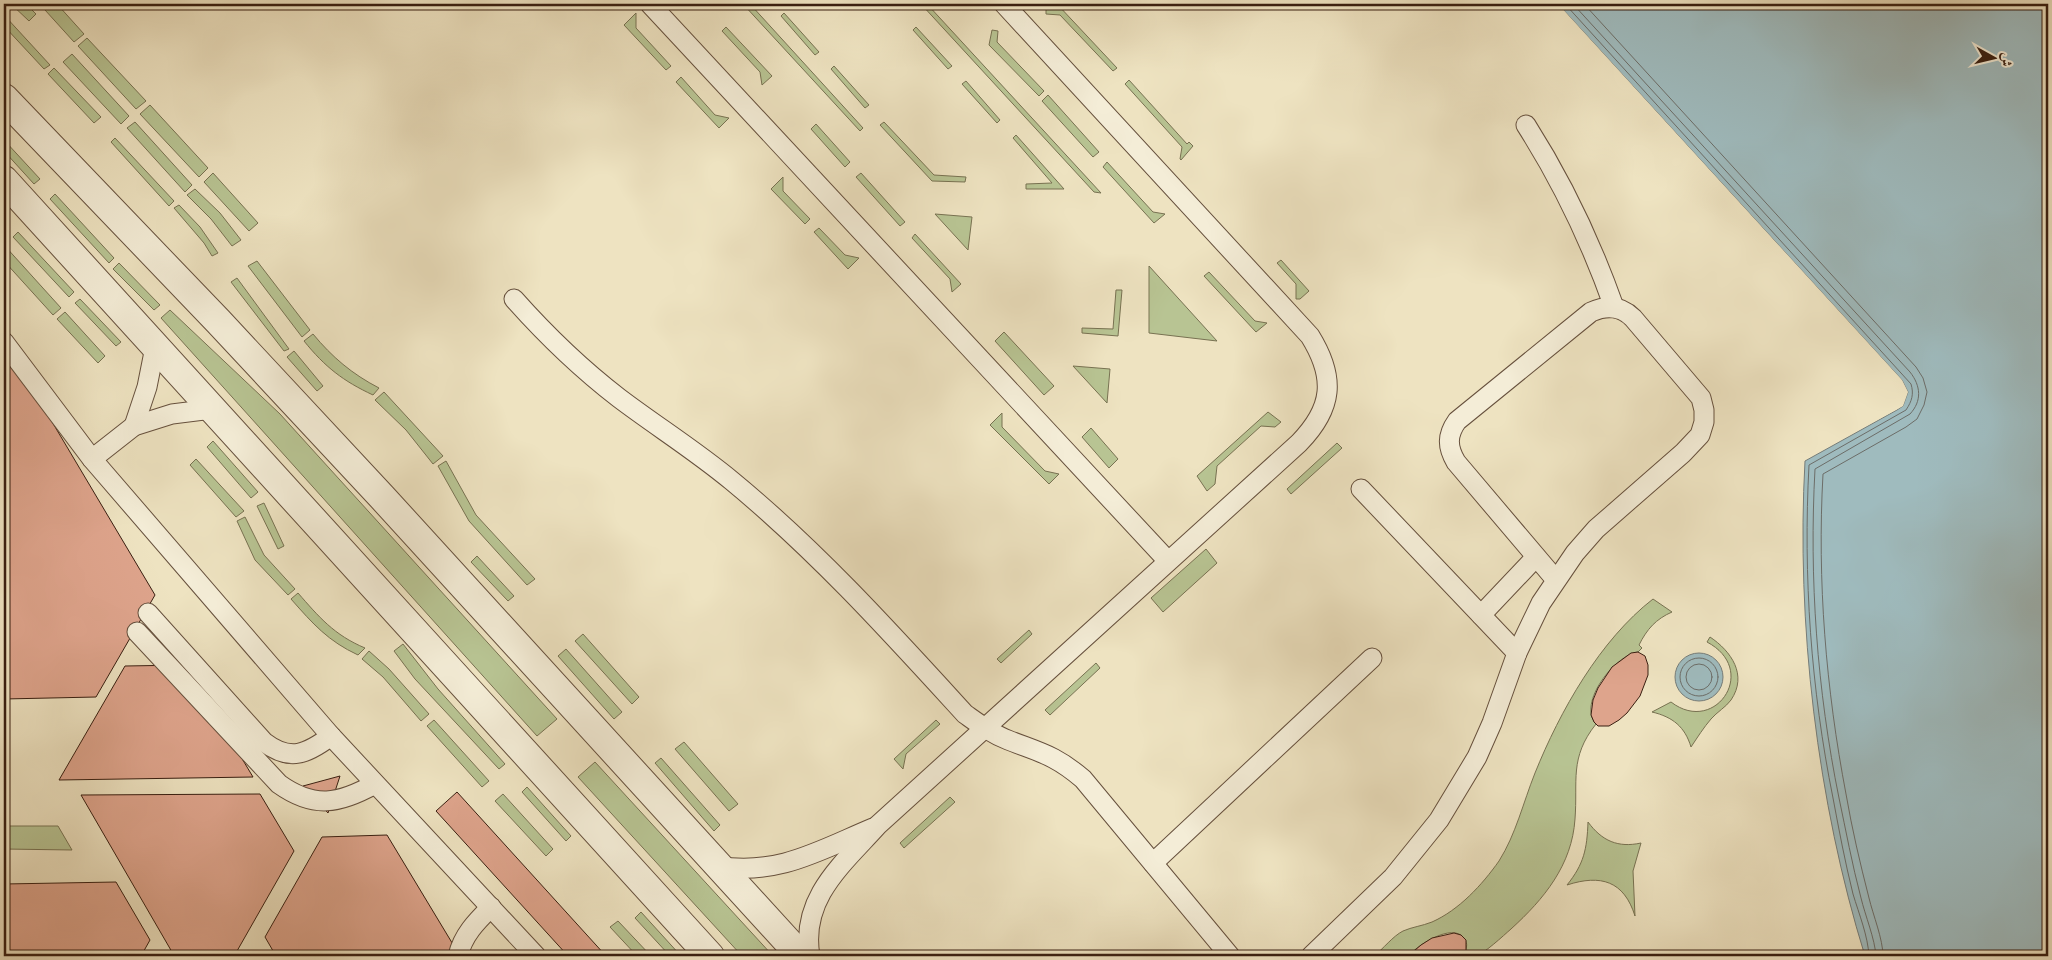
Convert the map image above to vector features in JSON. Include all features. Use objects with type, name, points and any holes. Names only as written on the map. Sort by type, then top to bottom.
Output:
[{"type":"street","points":[[4,98],[218,320],[402,518],[801,956]]},
{"type":"street","points":[[4,180],[710,956]]},
{"type":"lane","points":[[650,4],[1168,560]]},
{"type":"lane","points":[[810,956],[810,921],[814,905],[821,891],[828,880],[878,825],[1312,429],[1322,411],[1327,392],[1326,372],[1321,353],[1310,336],[1004,4]]},
{"type":"lane","points":[[1526,125],[1568,194],[1601,269],[1614,307]]},
{"type":"lane","points":[[514,299],[544,332],[580,366],[618,397],[709,463],[764,508],[850,590],[965,714],[983,728],[1008,740],[1051,756],[1068,766],[1083,779],[1230,956]]},
{"type":"lane","points":[[1310,956],[1393,877],[1439,820],[1477,756],[1492,723],[1528,628],[1556,580],[1596,529],[1700,435],[1704,422],[1704,410],[1700,398],[1633,318],[1622,309],[1614,307],[1598,308],[1591,312],[1464,415],[1451,429],[1449,440],[1450,452],[1456,462],[1556,580]]},
{"type":"lane","points":[[4,342],[92,459],[331,736],[536,956]]},
{"type":"lane","points":[[134,426],[148,387],[155,347]]},
{"type":"lane","points":[[92,459],[134,426],[172,414],[212,410]]},
{"type":"lane","points":[[1361,488],[1517,653]]},
{"type":"lane","points":[[1481,615],[1536,557]]},
{"type":"lane","points":[[148,613],[264,742],[273,749],[294,754],[305,752],[315,748],[331,736]]},
{"type":"lane","points":[[137,632],[279,784],[290,792],[316,801],[330,802],[356,795],[375,784]]},
{"type":"lane","points":[[1152,863],[1372,658]]},
{"type":"lane","points":[[717,866],[743,870],[777,866],[796,860],[878,825]]},
{"type":"lane","points":[[458,956],[461,943],[470,929],[491,907]]},
{"type":"green space","points":[[11,4],[26,4],[36,14],[29,21]]},
{"type":"green space","points":[[45,4],[57,4],[84,34],[74,42],[45,10]]},
{"type":"green space","points":[[743,4],[750,4],[863,128],[860,131]]},
{"type":"green space","points":[[921,4],[927,4],[1101,193],[1094,192]]},
{"type":"green space","points":[[1053,4],[1057,4],[1117,68],[1113,71],[1060,15],[1046,14],[1046,10]]},
{"type":"green space","points":[[636,13],[636,28],[671,66],[666,70],[624,25]]},
{"type":"green space","points":[[784,13],[819,52],[815,55],[781,16]]},
{"type":"green space","points":[[4,15],[50,65],[44,69],[4,26]]},
{"type":"green space","points":[[726,27],[772,76],[762,85],[760,72],[722,31]]},
{"type":"green space","points":[[916,27],[952,66],[948,69],[913,30]]},
{"type":"green space","points":[[992,30],[998,31],[997,42],[1044,91],[1039,96],[989,45]]},
{"type":"green space","points":[[87,38],[146,101],[136,109],[78,46]]},
{"type":"green space","points":[[72,54],[129,116],[121,124],[63,62]]},
{"type":"green space","points":[[834,66],[869,105],[865,108],[831,69]]},
{"type":"green space","points":[[54,68],[101,117],[94,123],[48,74]]},
{"type":"green space","points":[[681,77],[715,115],[729,118],[719,128],[676,82]]},
{"type":"green space","points":[[1129,80],[1187,144],[1189,142],[1193,146],[1181,160],[1182,147],[1125,84]]},
{"type":"green space","points":[[966,81],[1000,120],[997,123],[962,84]]},
{"type":"green space","points":[[1048,95],[1099,152],[1093,157],[1042,101]]},
{"type":"green space","points":[[150,105],[208,168],[199,177],[140,114]]},
{"type":"green space","points":[[135,122],[192,185],[185,192],[127,128]]},
{"type":"green space","points":[[884,122],[934,175],[966,177],[965,182],[932,181],[880,125]]},
{"type":"green space","points":[[816,124],[850,162],[845,167],[811,129]]},
{"type":"green space","points":[[1016,135],[1064,189],[1026,189],[1026,184],[1052,183],[1013,138]]},
{"type":"green space","points":[[115,138],[174,201],[169,206],[111,142]]},
{"type":"green space","points":[[4,140],[40,179],[34,184],[4,151]]},
{"type":"green space","points":[[1107,162],[1153,212],[1165,214],[1154,223],[1103,167]]},
{"type":"green space","points":[[213,173],[258,223],[249,231],[204,182]]},
{"type":"green space","points":[[861,173],[905,222],[900,226],[856,177]]},
{"type":"green space","points":[[783,177],[783,191],[810,219],[805,224],[771,189]]},
{"type":"green space","points":[[195,189],[220,213],[241,240],[232,246],[211,219],[187,195]]},
{"type":"green space","points":[[55,194],[114,258],[109,263],[50,199]]},
{"type":"green space","points":[[179,205],[200,227],[218,253],[212,256],[204,243],[174,208]]},
{"type":"green space","points":[[935,214],[972,217],[968,250]]},
{"type":"green space","points":[[819,228],[845,255],[859,258],[848,269],[814,232]]},
{"type":"green space","points":[[18,232],[74,292],[69,297],[13,237]]},
{"type":"green space","points":[[915,234],[961,284],[952,292],[950,279],[912,238]]},
{"type":"green space","points":[[4,245],[61,308],[53,315],[4,261]]},
{"type":"green space","points":[[1281,260],[1309,291],[1300,299],[1296,299],[1296,284],[1277,263]]},
{"type":"green space","points":[[257,261],[310,330],[302,337],[248,266]]},
{"type":"green space","points":[[119,263],[160,305],[154,310],[113,269]]},
{"type":"green space","points":[[1149,266],[1217,341],[1149,333]]},
{"type":"green space","points":[[1209,272],[1255,321],[1267,323],[1256,332],[1204,276]]},
{"type":"green space","points":[[237,278],[289,349],[284,351],[231,282]]},
{"type":"green space","points":[[1116,290],[1122,290],[1118,336],[1082,333],[1082,328],[1113,329]]},
{"type":"green space","points":[[80,299],[121,342],[116,346],[75,303]]},
{"type":"green space","points":[[170,310],[280,414],[557,719],[537,736],[161,318]]},
{"type":"green space","points":[[65,312],[105,356],[98,363],[57,319]]},
{"type":"green space","points":[[1004,332],[1054,386],[1044,395],[995,341]]},
{"type":"green space","points":[[313,334],[343,364],[379,388],[373,395],[335,373],[319,358],[304,341]]},
{"type":"green space","points":[[294,351],[323,386],[317,391],[287,357]]},
{"type":"green space","points":[[1073,366],[1110,369],[1107,403]]},
{"type":"green space","points":[[384,392],[443,456],[433,464],[406,430],[375,400]]},
{"type":"green space","points":[[1268,412],[1281,422],[1275,427],[1261,426],[1217,466],[1215,484],[1207,491],[1197,476]]},
{"type":"green space","points":[[1002,413],[1002,427],[1045,471],[1059,474],[1049,484],[990,425]]},
{"type":"green space","points":[[1091,428],[1118,459],[1109,468],[1082,437]]},
{"type":"green space","points":[[213,441],[258,492],[251,498],[207,447]]},
{"type":"green space","points":[[1337,443],[1342,448],[1291,494],[1287,489]]},
{"type":"green space","points":[[196,459],[244,511],[236,517],[190,465]]},
{"type":"green space","points":[[446,461],[476,515],[535,579],[527,585],[469,521],[438,466]]},
{"type":"green space","points":[[264,503],[284,546],[278,549],[257,506]]},
{"type":"green space","points":[[245,517],[264,555],[295,589],[288,595],[255,560],[237,521]]},
{"type":"green space","points":[[1206,549],[1217,563],[1163,612],[1151,598]]},
{"type":"green space","points":[[477,556],[514,596],[508,601],[471,562]]},
{"type":"green space","points":[[298,593],[320,618],[344,637],[365,648],[358,655],[329,638],[291,599]]},
{"type":"green space","points":[[1653,599],[1672,612],[1652,625],[1639,645],[1642,648],[1619,662],[1601,681],[1595,693],[1591,704],[1591,715],[1596,724],[1587,736],[1576,770],[1573,836],[1562,866],[1545,893],[1523,918],[1479,955],[1463,956],[1466,940],[1459,934],[1451,933],[1435,937],[1408,956],[1374,956],[1403,931],[1432,922],[1461,904],[1492,870],[1505,851],[1545,749],[1569,702],[1599,656],[1616,635]]},
{"type":"green space","points":[[1029,630],[1032,634],[1001,663],[997,659]]},
{"type":"green space","points":[[583,634],[639,697],[632,704],[575,641]]},
{"type":"green space","points":[[1710,637],[1725,649],[1735,664],[1738,682],[1731,700],[1711,719],[1691,747],[1682,728],[1672,720],[1652,712],[1671,702],[1687,710],[1703,711],[1716,705],[1725,695],[1731,682],[1730,668],[1722,654],[1707,642]]},
{"type":"green space","points":[[403,644],[438,689],[505,764],[499,769],[415,679],[394,651]]},
{"type":"green space","points":[[566,649],[622,712],[614,719],[558,656]]},
{"type":"green space","points":[[369,651],[389,669],[429,714],[421,721],[383,677],[362,659]]},
{"type":"green space","points":[[1096,663],[1100,668],[1050,715],[1045,710]]},
{"type":"green space","points":[[434,720],[489,781],[482,787],[427,726]]},
{"type":"green space","points":[[936,720],[940,724],[906,754],[903,769],[894,759]]},
{"type":"green space","points":[[684,742],[738,804],[729,811],[675,749]]},
{"type":"green space","points":[[661,758],[720,825],[714,831],[655,763]]},
{"type":"green space","points":[[595,762],[773,956],[742,956],[578,777]]},
{"type":"green space","points":[[527,787],[571,836],[566,841],[522,792]]},
{"type":"green space","points":[[503,794],[553,849],[546,856],[495,801]]},
{"type":"green space","points":[[950,797],[955,802],[904,848],[900,843]]},
{"type":"green space","points":[[1588,822],[1599,834],[1618,844],[1641,843],[1633,871],[1635,916],[1625,895],[1610,883],[1590,880],[1567,885],[1584,856]]},
{"type":"green space","points":[[4,826],[58,826],[72,850],[4,849]]},
{"type":"green space","points":[[641,912],[681,956],[670,956],[635,918]]},
{"type":"green space","points":[[618,921],[651,956],[637,956],[610,927]]},
{"type":"water","points":[[1558,4],[2048,4],[2048,956],[1865,956],[1848,897],[1834,836],[1814,711],[1807,648],[1804,585],[1803,522],[1805,461],[1903,406],[1908,392],[1902,380]]},
{"type":"water","points":[[1699,653],[1708,655],[1716,660],[1721,668],[1723,677],[1721,686],[1716,694],[1708,699],[1699,701],[1690,699],[1682,694],[1677,686],[1675,677],[1677,668],[1682,660],[1690,655]]},
{"type":"pier","points":[[1556,4],[1902,380],[1908,392],[1903,406],[1802,461],[1896,408],[1904,398],[1904,387]]},
{"type":"building","points":[[4,341],[155,595],[96,697],[4,699]]},
{"type":"building","points":[[1638,652],[1645,656],[1648,665],[1648,675],[1640,696],[1619,720],[1609,726],[1598,726],[1591,715],[1593,700],[1598,688],[1612,667],[1631,653]]},
{"type":"building","points":[[186,665],[253,777],[59,780],[125,666]]},
{"type":"building","points":[[340,776],[328,813],[303,786]]},
{"type":"building","points":[[457,792],[606,956],[568,956],[436,811]]},
{"type":"building","points":[[260,794],[294,851],[237,951],[172,952],[81,795]]},
{"type":"building","points":[[387,835],[460,956],[276,956],[265,937],[322,837]]},
{"type":"building","points":[[116,882],[150,940],[141,956],[4,956],[4,884]]},
{"type":"building","points":[[1454,933],[1461,935],[1466,940],[1466,950],[1463,956],[1408,956],[1432,938]]}]
